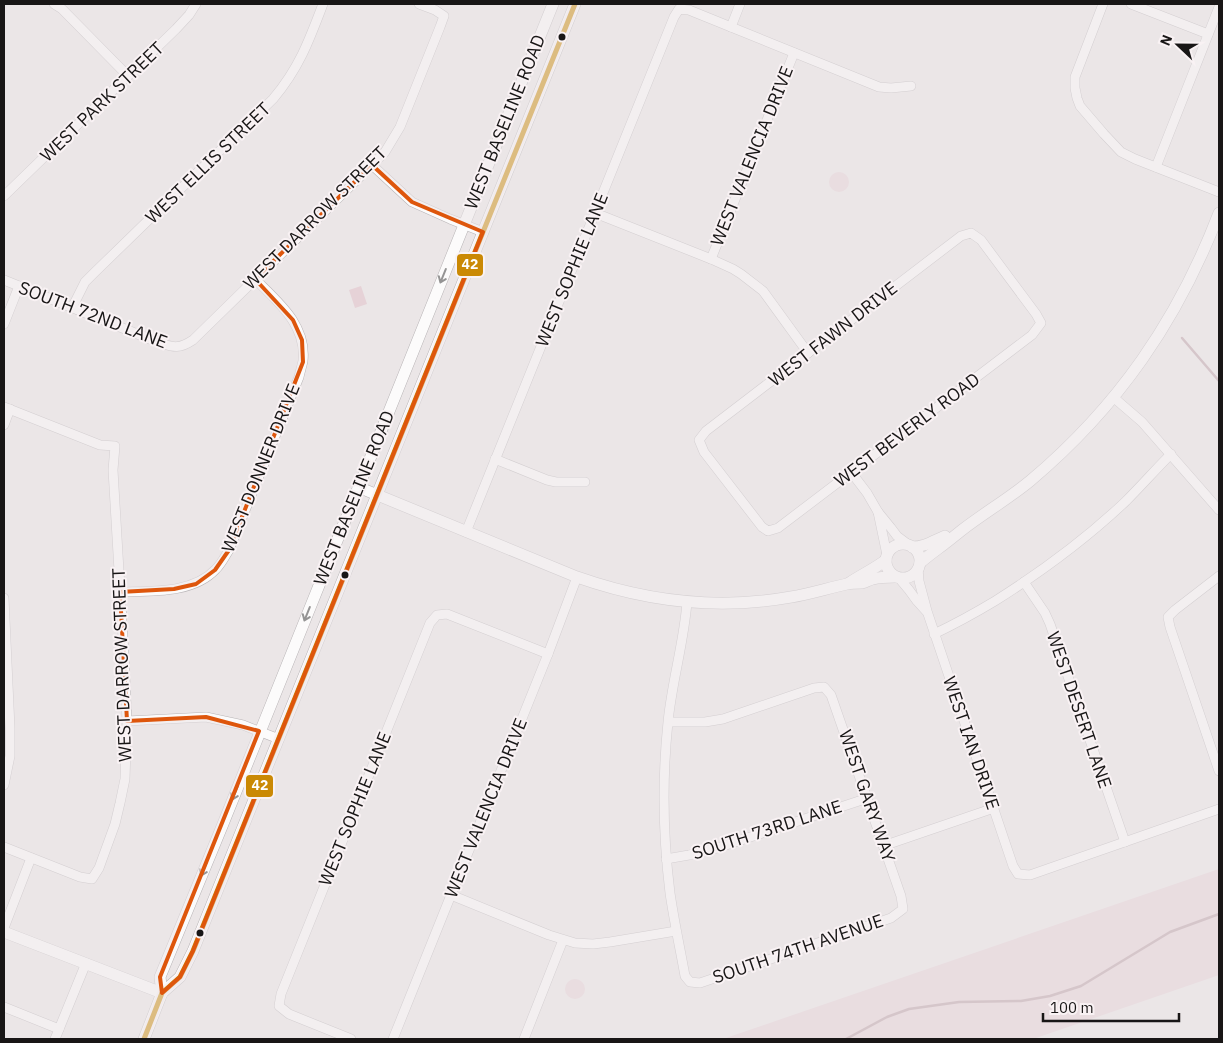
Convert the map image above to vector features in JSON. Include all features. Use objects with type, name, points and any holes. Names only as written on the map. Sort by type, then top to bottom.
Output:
[{"type":"main road","name":"WEST BASELINE ROAD","points":[[162,993],[160,977],[553,4]]},
{"type":"main road","name":"WEST BASELINE ROAD","points":[[144,1039],[162,993],[180,977],[193,951],[575,4]]},
{"type":"main road","points":[[358,487],[577,577],[647,597],[687,602],[731,603],[773,600],[883,577],[910,577],[919,566],[946,543],[1029,481],[1102,411],[1141,362],[1175,309],[1199,262],[1219,213]]},
{"type":"main road","points":[[849,584],[861,575],[876,568],[890,551],[898,545],[904,544],[920,547],[961,531]]},
{"type":"main road","points":[[910,546],[918,554],[919,566]]},
{"type":"main road","points":[[887,557],[888,570],[897,577]]},
{"type":"main road","points":[[4,930],[162,993]]},
{"type":"street","points":[[54,4],[62,9],[128,76]]},
{"type":"street","name":"WEST PARK STREET","points":[[4,196],[176,30],[196,4]]},
{"type":"street","name":"WEST ELLIS STREET","points":[[72,308],[85,282],[273,100],[284,87],[301,59],[323,4]]},
{"type":"street","name":"WEST DARROW STREET","points":[[184,347],[384,152],[400,127],[444,16],[435,10],[418,4]]},
{"type":"street","points":[[740,4],[731,27],[879,87],[911,86]]},
{"type":"street","points":[[1103,4],[1075,77],[1075,88],[1080,106],[1121,152],[1219,192]]},
{"type":"street","points":[[1131,4],[1208,34]]},
{"type":"street","points":[[1156,167],[1219,7]]},
{"type":"street","name":"WEST SOPHIE LANE","points":[[466,532],[674,17],[679,9],[689,10],[731,27]]},
{"type":"street","name":"WEST VALENCIA DRIVE","points":[[711,259],[794,53]]},
{"type":"street","points":[[372,165],[412,202],[483,232]]},
{"type":"street","points":[[595,213],[734,269],[763,291],[808,353]]},
{"type":"street","name":"WEST FAWN DRIVE","points":[[768,530],[762,527],[704,452],[699,440],[706,431],[961,236],[971,233],[981,240],[1036,314],[1041,324]]},
{"type":"street","name":"WEST DONNER DRIVE","points":[[120,592],[174,590],[196,584],[216,570],[229,550],[303,362],[302,340],[293,320],[286,310],[255,279]]},
{"type":"street","name":"SOUTH 72ND LANE","points":[[4,280],[157,342],[172,347],[184,347]]},
{"type":"street","points":[[4,324],[19,286]]},
{"type":"street","name":"WEST BEVERLY ROAD","points":[[768,530],[778,528],[1032,335],[1041,324]]},
{"type":"street","points":[[1113,398],[1142,422],[1219,510]]},
{"type":"street","points":[[4,425],[7,408]]},
{"type":"street","name":"WEST DARROW STREET","points":[[7,408],[100,445],[115,446],[113,470],[127,721],[125,779],[115,824],[99,868],[92,879],[80,877],[31,858]]},
{"type":"street","points":[[934,634],[970,616],[1024,582],[1085,537],[1126,500],[1170,454]]},
{"type":"street","points":[[495,460],[547,480],[556,482],[585,482]]},
{"type":"street","points":[[851,472],[867,493],[878,512],[898,536],[910,546]]},
{"type":"street","points":[[878,512],[887,557]]},
{"type":"street","name":"WEST IAN DRIVE","points":[[919,566],[919,581],[934,634],[1013,866],[1018,874],[1030,875],[1125,842]]},
{"type":"street","points":[[1219,576],[1168,616],[1170,627],[1219,771]]},
{"type":"street","name":"WEST VALENCIA DRIVE","points":[[393,1039],[548,654],[577,577]]},
{"type":"street","name":"WEST IAN DRIVE","points":[[897,577],[927,611]]},
{"type":"street","name":"WEST DESERT LANE","points":[[1024,582],[1045,613],[1050,624],[1125,842]]},
{"type":"street","points":[[4,598],[10,728],[10,756],[4,785]]},
{"type":"street","points":[[451,895],[563,940],[575,943],[593,944],[610,942],[676,931],[666,859],[664,827],[665,758],[674,675],[686,617],[687,602]]},
{"type":"street","name":"WEST SOPHIE LANE","points":[[351,1039],[288,1014],[279,1006],[281,994],[430,624],[437,615],[447,614],[548,654]]},
{"type":"street","name":"WEST GARY WAY","points":[[668,722],[705,722],[723,719],[814,688],[824,687],[831,695],[868,798],[901,896],[903,908]]},
{"type":"street","points":[[127,721],[206,717],[243,725],[279,739]]},
{"type":"street","name":"SOUTH 73RD LANE","points":[[666,859],[714,849],[868,798]]},
{"type":"street","points":[[883,846],[994,808]]},
{"type":"street","points":[[1125,842],[1219,809]]},
{"type":"street","points":[[4,847],[31,858],[4,930]]},
{"type":"street","name":"SOUTH 74TH AVENUE","points":[[676,931],[685,976],[690,982],[700,983],[892,918],[903,908]]},
{"type":"street","points":[[524,1039],[563,940]]},
{"type":"street","points":[[55,1039],[86,964]]},
{"type":"street","points":[[4,1007],[59,1029]]},
{"type":"highlighted area","points":[[372,165],[412,202],[483,232],[193,951],[180,977],[162,993],[160,977],[259,731],[206,717],[127,721],[120,592],[174,589],[196,584],[215,570],[229,550],[303,362],[302,340],[293,320],[255,279]]},
{"type":"shaded area","points":[[839,172],[846,175],[849,182],[846,189],[839,192],[832,189],[829,182],[832,175]]},
{"type":"shaded area","points":[[361,286],[367,304],[355,308],[349,290]]},
{"type":"shaded area","points":[[1219,869],[1219,975],[1033,1039],[723,1039]]},
{"type":"shaded area","points":[[575,979],[582,982],[585,989],[582,996],[575,999],[568,996],[565,989],[568,982]]},
{"type":"waterway","points":[[1182,338],[1219,381]]},
{"type":"waterway","points":[[846,1039],[887,1017],[909,1009],[959,1002],[1021,1001],[1050,996],[1081,986],[1170,932],[1219,914]]},
{"type":"transit line","name":"42","points":[[144,1039],[162,993],[180,977],[193,951],[575,4]]}]
